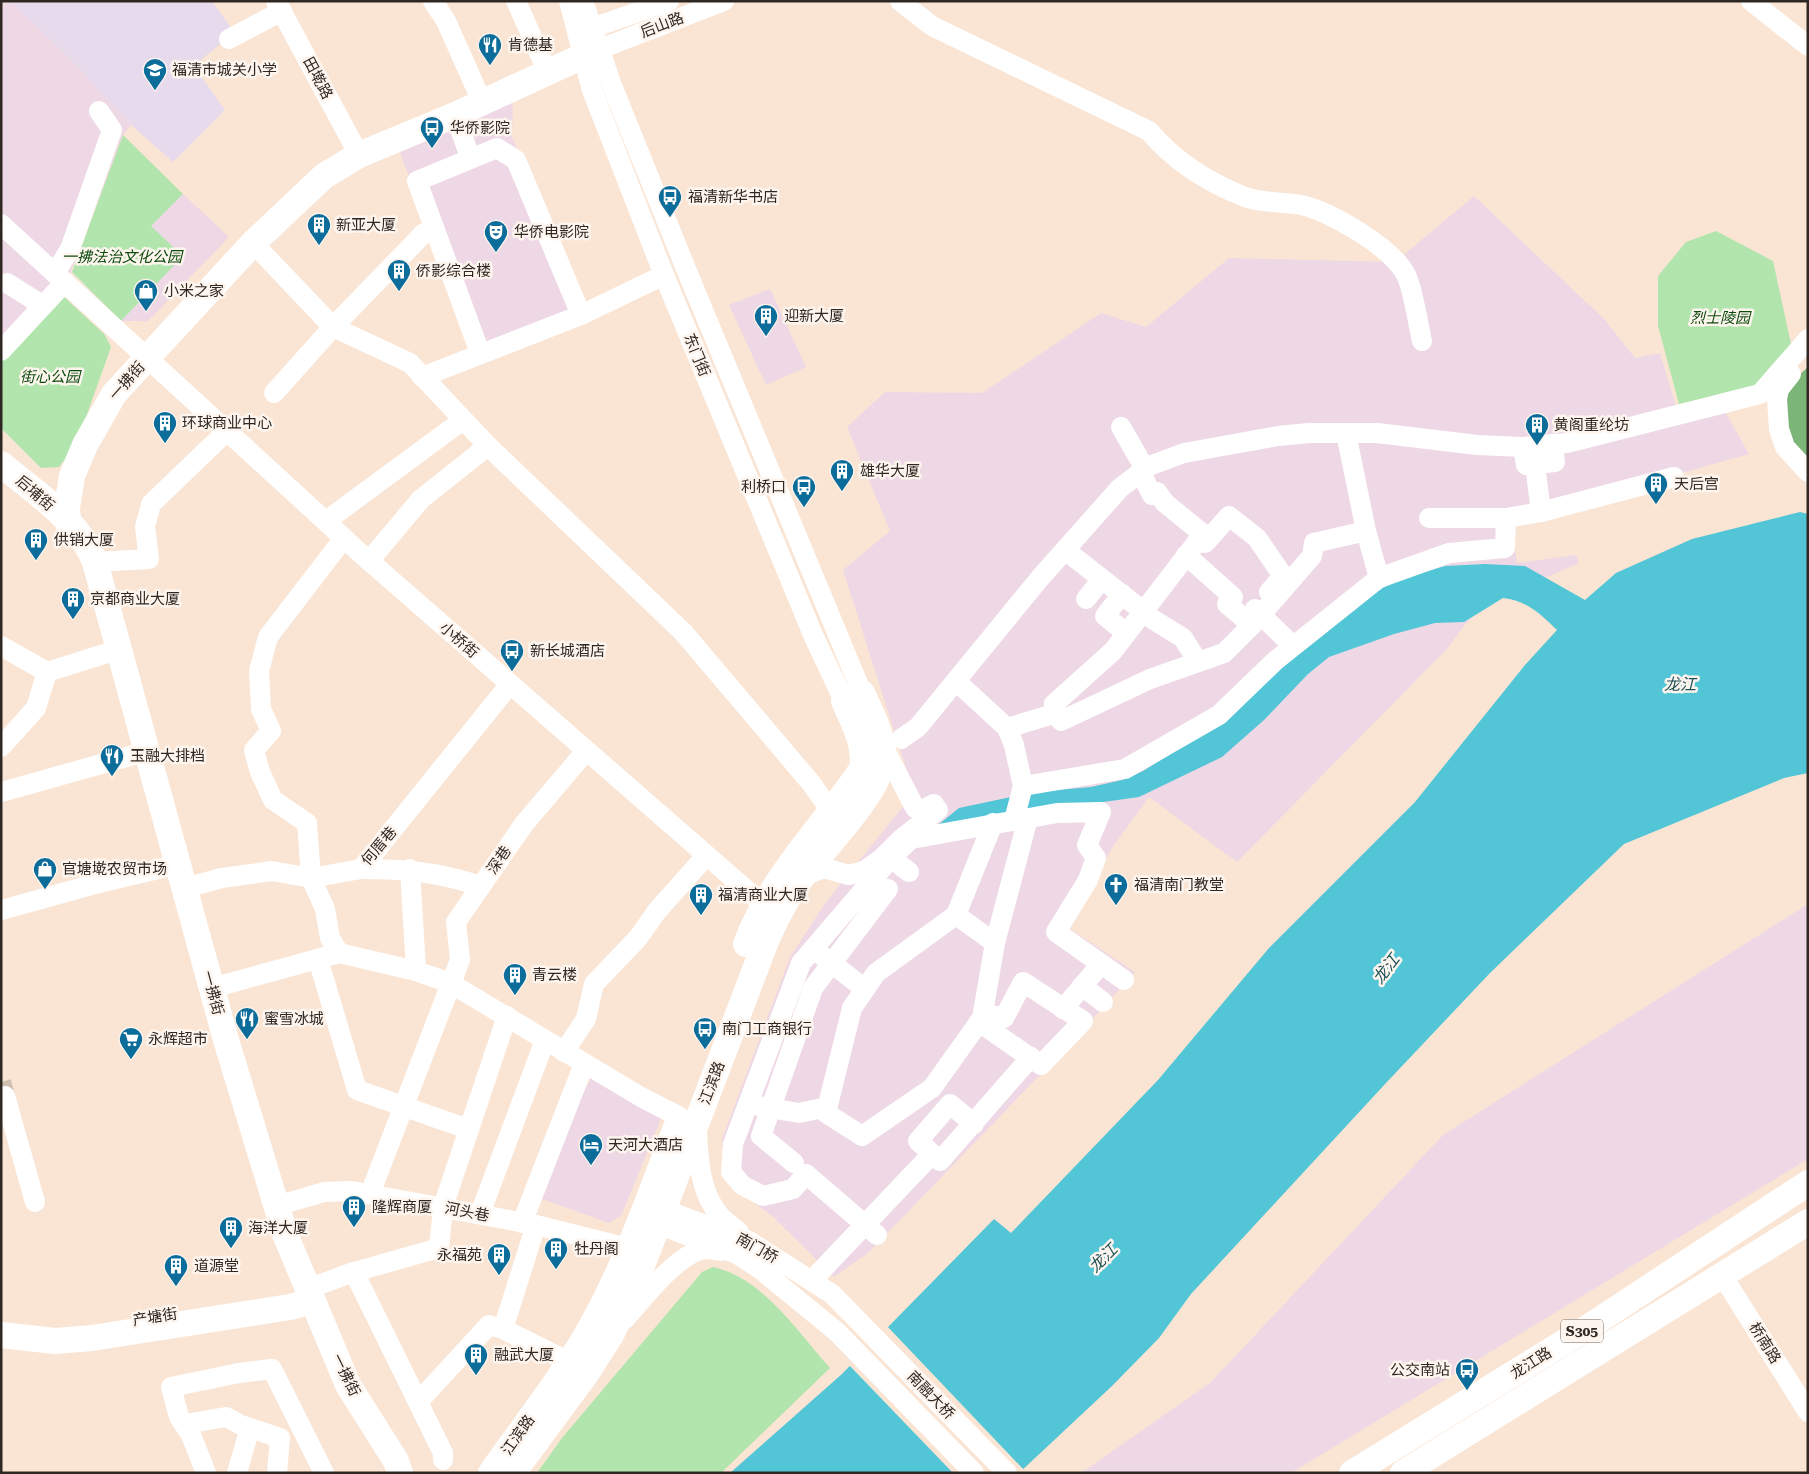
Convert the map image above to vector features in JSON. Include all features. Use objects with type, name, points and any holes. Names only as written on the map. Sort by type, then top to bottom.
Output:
[{"type":"main road","points":[[146,358],[253,243],[324,176],[359,155],[455,115],[548,73],[589,42]]},
{"type":"main road","name":"一拂街","points":[[63,515],[70,484],[84,445],[114,394],[146,358]]},
{"type":"main road","name":"一拂街","points":[[63,515],[73,512],[81,506],[98,450],[124,402],[145,374],[146,358]]},
{"type":"main road","name":"后埔街","points":[[1,447],[49,486],[57,490],[70,484]]},
{"type":"main road","name":"后埔街","points":[[1,464],[63,515]]},
{"type":"main road","name":"一拂街","points":[[63,515],[83,538],[95,562],[212,988],[276,1206],[310,1295],[348,1385],[398,1467]]},
{"type":"main road","name":"江滨路","points":[[770,911],[803,876],[870,793],[880,773],[883,757],[890,738],[876,726],[853,697]]},
{"type":"main road","name":"江滨路","points":[[513,1473],[586,1374],[611,1335],[632,1292],[652,1214],[770,911],[780,877],[862,769],[864,755],[853,697]]},
{"type":"main road","name":"龙江路","points":[[1352,1473],[1584,1330],[1808,1182]]},
{"type":"main road","name":"江滨路","points":[[491,1473],[569,1362],[592,1324],[628,1248],[652,1214]]},
{"type":"main road","name":"龙江路","points":[[1404,1473],[1808,1222]]},
{"type":"main road","name":"产塘街","points":[[1,1325],[55,1330],[89,1328],[286,1295],[310,1295]]},
{"type":"main road","points":[[1,1335],[55,1341],[92,1338],[290,1307],[310,1295]]},
{"type":"street","points":[[433,1],[446,21],[482,102]]},
{"type":"street","points":[[516,1],[548,73]]},
{"type":"street","name":"东门街","points":[[570,1],[611,83],[690,278],[853,697]]},
{"type":"street","name":"东门街","points":[[583,1],[589,42],[592,90],[664,275],[814,637],[853,697]]},
{"type":"street","name":"后山路","points":[[589,42],[669,1]]},
{"type":"street","name":"后山路","points":[[589,42],[724,1]]},
{"type":"street","points":[[900,1],[932,26],[1149,131],[1167,152],[1203,177],[1246,198],[1302,206],[1331,215],[1350,226],[1386,252],[1406,274],[1422,341]]},
{"type":"street","points":[[1751,1],[1808,46]]},
{"type":"street","points":[[229,39],[279,6]]},
{"type":"street","name":"田墘路","points":[[279,6],[359,155]]},
{"type":"street","points":[[1,351],[42,305],[60,277],[112,130],[99,111]]},
{"type":"street","points":[[455,115],[470,157]]},
{"type":"street","points":[[480,353],[417,181],[470,157],[497,148],[516,160],[581,315]]},
{"type":"street","name":"小桥街","points":[[1,224],[369,561],[770,911]]},
{"type":"street","points":[[274,393],[333,327],[424,233]]},
{"type":"street","points":[[253,243],[333,327],[410,363],[488,446],[683,632],[812,783],[831,811]]},
{"type":"street","points":[[422,377],[581,315],[664,275]]},
{"type":"street","points":[[7,283],[42,305]]},
{"type":"street","points":[[803,876],[824,868],[849,874],[864,871],[881,859],[936,807],[922,810],[915,808],[890,738],[918,727],[1065,550],[1120,488],[1143,471],[1184,453],[1278,436],[1377,433],[1477,445],[1523,447],[1567,443],[1760,394],[1808,339]]},
{"type":"street","points":[[1808,356],[1779,389],[1776,398],[1779,429],[1785,447],[1808,472]]},
{"type":"street","points":[[326,521],[463,420]]},
{"type":"street","points":[[1121,427],[1152,494],[1157,492],[1165,503],[1204,538]]},
{"type":"street","points":[[95,562],[149,559],[145,526],[151,504],[227,431]]},
{"type":"street","points":[[1346,433],[1366,531],[1379,578]]},
{"type":"street","points":[[1523,447],[1526,465],[1535,465],[1555,462],[1553,444]]},
{"type":"street","points":[[369,561],[421,499],[488,446]]},
{"type":"street","points":[[1535,465],[1541,512]]},
{"type":"street","points":[[1429,518],[1506,518],[1541,512],[1674,477]]},
{"type":"street","points":[[1204,538],[1185,566],[1140,622],[1090,673],[1054,704],[1061,722],[1150,679],[1224,653],[1253,617],[1283,576],[1257,538],[1229,516],[1204,538],[1186,555],[1140,622],[1117,658],[1083,690],[1090,703],[1149,673],[1195,658],[1219,647],[1253,617],[1312,556],[1314,543],[1366,531]]},
{"type":"street","points":[[1022,786],[1125,769],[1219,715],[1293,646],[1379,578],[1449,553],[1505,548],[1506,518]]},
{"type":"street","points":[[340,953],[330,938],[325,909],[311,878],[307,823],[273,800],[260,772],[254,750],[271,731],[261,710],[259,671],[268,637],[344,538]]},
{"type":"street","points":[[1065,550],[1103,589],[1140,622]]},
{"type":"street","points":[[1186,555],[1233,597],[1228,604],[1253,617],[1293,646]]},
{"type":"street","points":[[1103,589],[1105,616],[1140,622],[1183,638],[1195,658]]},
{"type":"street","points":[[1,646],[47,672],[120,649]]},
{"type":"street","points":[[1,747],[36,708],[47,672]]},
{"type":"street","points":[[1090,673],[1103,701]]},
{"type":"street","points":[[956,682],[1007,728],[1014,744],[1022,786],[1021,819],[981,1017],[932,1088],[862,1136],[826,1113],[852,1008],[876,973],[956,915],[993,823]]},
{"type":"street","name":"何厝巷","points":[[1,910],[95,884],[182,876],[222,878],[272,871],[311,878],[361,869],[510,684]]},
{"type":"street","points":[[1007,728],[1057,713]]},
{"type":"street","points":[[1,792],[148,751]]},
{"type":"street","name":"深巷","points":[[370,1194],[460,960],[456,922],[524,824],[586,752]]},
{"type":"street","points":[[871,1230],[806,1174],[793,1189],[763,1196],[742,1185],[732,1172],[733,1144],[801,963],[891,858],[911,839],[1057,813],[1101,812],[1087,845],[1096,858],[1088,880],[1056,932],[1124,980]]},
{"type":"street","points":[[564,1052],[586,1019],[594,984],[638,938],[657,911],[706,856]]},
{"type":"street","points":[[891,858],[909,872]]},
{"type":"street","points":[[361,869],[410,869],[461,879],[480,886]]},
{"type":"street","points":[[410,869],[416,971]]},
{"type":"street","points":[[794,1163],[761,1136],[764,1127],[813,988],[888,889]]},
{"type":"street","points":[[956,915],[995,943]]},
{"type":"street","points":[[813,949],[865,989]]},
{"type":"street","points":[[212,988],[340,953],[416,971],[450,983],[584,1064],[688,1120],[708,1195],[743,1248]]},
{"type":"street","points":[[318,959],[357,1090],[468,1129]]},
{"type":"street","points":[[1064,1009],[1101,964]]},
{"type":"street","points":[[1023,982],[1083,1021],[1042,1064],[981,1017],[1004,1018],[1023,982]]},
{"type":"street","points":[[1082,986],[1103,1002]]},
{"type":"street","points":[[310,1295],[354,1272],[439,1248],[443,1207],[507,1016]]},
{"type":"street","points":[[480,1214],[545,1040]]},
{"type":"street","points":[[974,1124],[950,1104],[918,1141],[940,1161],[974,1124],[1031,1057]]},
{"type":"street","points":[[503,1330],[529,1224],[584,1064]]},
{"type":"street","points":[[5,1096],[35,1202]]},
{"type":"street","points":[[921,1096],[938,1118]]},
{"type":"street","points":[[748,1104],[799,1113],[827,1107]]},
{"type":"street","points":[[819,1273],[871,1230],[932,1154]]},
{"type":"street","name":"河头巷","points":[[276,1206],[324,1192],[340,1190],[480,1214],[628,1248]]},
{"type":"street","name":"南门桥","points":[[652,1214],[743,1248],[832,1294],[854,1316]]},
{"type":"street","points":[[611,1335],[683,1260],[698,1251],[708,1248],[743,1248]]},
{"type":"street","name":"南门桥","points":[[743,1248],[760,1269],[837,1332]]},
{"type":"street","points":[[354,1272],[444,1453],[443,1460]]},
{"type":"street","name":"桥南路","points":[[1722,1275],[1808,1412]]},
{"type":"street","name":"南融大桥","points":[[854,1316],[1007,1473]]},
{"type":"street","points":[[418,1401],[489,1325],[569,1362]]},
{"type":"street","name":"南融大桥","points":[[837,1332],[974,1473]]},
{"type":"street","points":[[206,1473],[186,1424],[178,1417],[171,1387],[239,1373],[272,1369],[324,1473]]},
{"type":"street","points":[[186,1424],[226,1417],[250,1428],[280,1438],[277,1473]]},
{"type":"street","points":[[237,1473],[250,1428]]},
{"type":"shaded area","points":[[1,1],[11,1],[82,71],[131,125],[123,135],[62,295],[1,357]]},
{"type":"shaded area","name":"福清市城关小学","points":[[11,1],[212,1],[234,32],[194,66],[225,110],[173,162],[131,125],[82,71]]},
{"type":"shaded area","points":[[513,102],[512,137],[582,307],[472,352],[400,152]]},
{"type":"shaded area","points":[[183,194],[229,237],[148,321],[121,321],[182,256],[151,226]]},
{"type":"shaded area","points":[[1474,196],[1604,319],[1635,358],[1660,353],[1676,406],[1719,401],[1749,454],[1511,521],[1517,563],[1576,555],[1579,563],[1483,605],[1447,649],[1237,862],[1149,797],[1114,845],[1067,927],[1135,972],[1067,1047],[868,1253],[834,1277],[772,1216],[736,1189],[725,1176],[722,1139],[790,957],[826,902],[914,793],[843,570],[890,531],[847,427],[885,392],[982,393],[1101,313],[1146,327],[1229,258],[1395,262]]},
{"type":"shaded area","points":[[770,289],[806,367],[766,385],[729,305]]},
{"type":"shaded area","points":[[1808,904],[1808,1159],[1291,1473],[1081,1473],[1210,1383],[1443,1135]]},
{"type":"shaded area","points":[[593,1074],[663,1114],[621,1216],[609,1223],[531,1195]]},
{"type":"green space","name":"一拂法治文化公园","points":[[123,135],[183,194],[151,226],[183,256],[121,321],[72,272]]},
{"type":"green space","name":"烈士陵园","points":[[1716,231],[1773,261],[1793,353],[1758,387],[1679,404],[1658,326],[1658,276],[1686,242]]},
{"type":"green space","name":"街心公园","points":[[62,295],[105,335],[111,347],[76,445],[59,467],[41,468],[1,428],[1,358]]},
{"type":"green space","points":[[1808,367],[1808,467],[1787,444],[1782,390]]},
{"type":"green space","points":[[713,1267],[731,1273],[748,1282],[763,1294],[792,1323],[830,1368],[721,1473],[537,1473],[562,1438],[702,1272]]},
{"type":"water","name":"龙江","points":[[1800,512],[1808,514],[1808,773],[1784,778],[1624,844],[1490,973],[1386,1083],[1191,1294],[1159,1338],[1112,1386],[1019,1473],[730,1473],[842,1374],[994,1219],[1011,1233],[1158,1080],[1269,948],[1415,802],[1525,665],[1557,630],[1533,609],[1519,602],[1503,598],[1464,622],[1435,623],[1394,634],[1329,657],[1308,674],[1264,720],[1222,757],[1139,797],[938,825],[959,808],[1035,792],[1091,787],[1122,780],[1143,771],[1187,744],[1370,594],[1403,578],[1445,566],[1485,564],[1525,566],[1585,600],[1616,573],[1692,539]]},
{"type":"pier","points":[[886,1325],[1025,1471],[1023,1473],[953,1473],[848,1364]]},
{"type":"tunnel","points":[[1,1082],[5,1096]]},
{"type":"place","name":"肯德基","points":[[490,66]]},
{"type":"place","name":"福清市城关小学","points":[[155,91]]},
{"type":"place","name":"华侨影院","points":[[432,149]]},
{"type":"place","name":"福清新华书店","points":[[670,218]]},
{"type":"place","name":"新亚大厦","points":[[319,246]]},
{"type":"place","name":"华侨电影院","points":[[496,253]]},
{"type":"place","name":"侨影综合楼","points":[[399,292]]},
{"type":"place","name":"小米之家","points":[[146,312]]},
{"type":"place","name":"迎新大厦","points":[[766,337]]},
{"type":"place","name":"环球商业中心","points":[[165,444]]},
{"type":"place","name":"黄阁重纶坊","points":[[1537,446]]},
{"type":"place","name":"雄华大厦","points":[[842,492]]},
{"type":"place","name":"天后宫","points":[[1656,505]]},
{"type":"place","name":"利桥口","points":[[804,508]]},
{"type":"place","name":"供销大厦","points":[[36,561]]},
{"type":"place","name":"京都商业大厦","points":[[73,620]]},
{"type":"place","name":"新长城酒店","points":[[512,672]]},
{"type":"place","name":"玉融大排档","points":[[112,777]]},
{"type":"place","name":"官塘墘农贸市场","points":[[45,890]]},
{"type":"place","name":"福清南门教堂","points":[[1116,906]]},
{"type":"place","name":"福清商业大厦","points":[[701,916]]},
{"type":"place","name":"青云楼","points":[[515,996]]},
{"type":"place","name":"蜜雪冰城","points":[[247,1040]]},
{"type":"place","name":"南门工商银行","points":[[705,1050]]},
{"type":"place","name":"永辉超市","points":[[131,1060]]},
{"type":"place","name":"天河大酒店","points":[[591,1166]]},
{"type":"place","name":"隆辉商厦","points":[[354,1228]]},
{"type":"place","name":"海洋大厦","points":[[231,1249]]},
{"type":"place","name":"牡丹阁","points":[[556,1270]]},
{"type":"place","name":"永福苑","points":[[499,1276]]},
{"type":"place","name":"道源堂","points":[[176,1287]]},
{"type":"place","name":"融武大厦","points":[[476,1376]]},
{"type":"place","name":"公交南站","points":[[1467,1391]]}]
